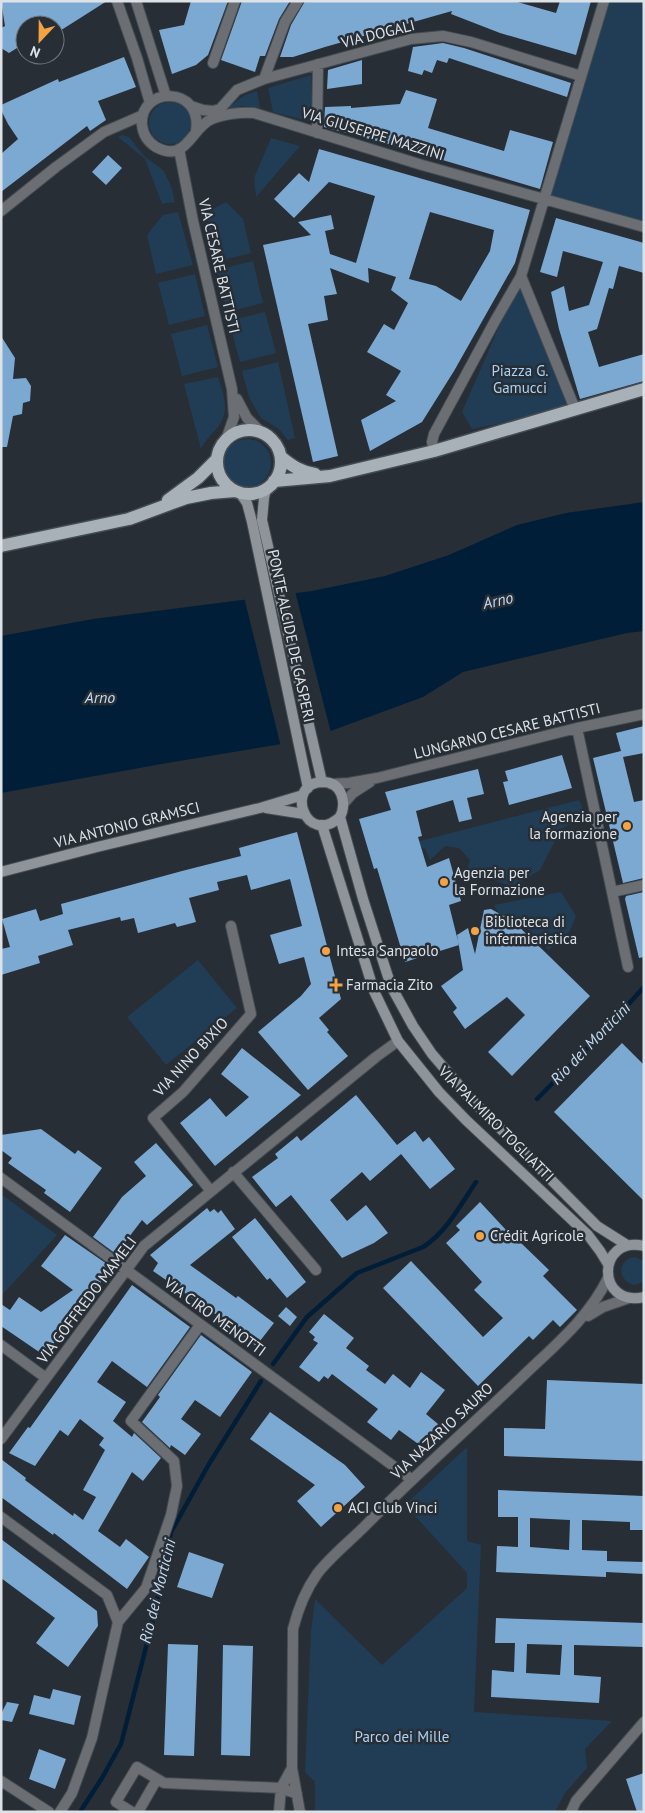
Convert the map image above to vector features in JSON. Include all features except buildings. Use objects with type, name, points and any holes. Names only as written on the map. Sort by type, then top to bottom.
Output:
[{"type":"main road","points":[[1,546],[129,519],[186,498],[210,493],[237,492],[249,494],[270,485],[330,476],[434,451],[644,389]]},
{"type":"main road","points":[[237,492],[221,478],[216,460],[222,443],[227,437],[243,430],[261,432],[277,446],[281,457],[281,466],[270,485]]},
{"type":"main road","points":[[281,457],[294,468],[304,472],[330,476]]},
{"type":"main road","points":[[151,511],[182,491],[216,460]]},
{"type":"main road","name":"PONTE ALCIDE DE GASPERI","points":[[270,485],[257,521],[305,770],[306,791]]},
{"type":"main road","name":"PONTE ALCIDE DE GASPERI","points":[[237,492],[247,503],[257,521],[319,766],[326,783]]},
{"type":"main road","points":[[326,783],[340,792],[344,803],[340,817],[322,825],[315,824],[308,820],[302,808],[306,791],[326,783]]},
{"type":"main road","name":"VIA ANTONIO GRAMSCI","points":[[1,872],[260,808],[306,791]]},
{"type":"main road","name":"VIA ANTONIO GRAMSCI","points":[[260,808],[273,808],[304,814]]},
{"type":"main road","name":"VIA PALMIRO TOGLIATTI","points":[[340,817],[391,986],[427,1047],[469,1097],[597,1226],[627,1245],[636,1244],[644,1246]]},
{"type":"main road","name":"VIA PALMIRO TOGLIATTI","points":[[322,825],[374,991],[398,1041],[439,1092],[466,1120],[588,1235],[608,1264]]},
{"type":"main road","points":[[627,1245],[612,1255],[608,1264],[608,1278],[616,1291],[629,1298],[643,1298]]},
{"type":"street","points":[[117,1],[138,58],[150,103]]},
{"type":"street","points":[[136,1],[166,96]]},
{"type":"street","points":[[213,63],[234,1]]},
{"type":"street","points":[[264,79],[284,22],[298,1]]},
{"type":"street","points":[[434,451],[432,442],[434,434],[521,276],[604,1]]},
{"type":"street","name":"VIA DOGALI","points":[[191,106],[213,111],[220,108],[237,90],[264,79],[411,39],[443,36],[471,42],[581,76]]},
{"type":"street","points":[[318,64],[318,133]]},
{"type":"street","points":[[166,96],[176,96],[184,100],[191,106],[198,122],[193,139],[187,145],[170,151],[153,145],[143,131],[143,115],[150,103],[166,96]]},
{"type":"street","name":"VIA GIUSEPPE MAZZINI","points":[[196,131],[210,119],[254,113],[644,227]]},
{"type":"street","points":[[1,211],[104,132],[143,115]]},
{"type":"street","name":"VIA CESARE BATTISTI","points":[[179,149],[193,222],[232,389],[234,417],[227,437]]},
{"type":"street","points":[[521,276],[575,409]]},
{"type":"street","name":"VIA CESARE BATTISTI","points":[[232,389],[247,418],[261,432]]},
{"type":"street","name":"LUNGARNO CESARE BATTISTI","points":[[326,783],[349,783],[377,778],[577,728],[644,714]]},
{"type":"street","points":[[577,728],[628,967]]},
{"type":"street","name":"LUNGARNO CESARE BATTISTI","points":[[344,803],[364,785],[377,778]]},
{"type":"street","points":[[612,892],[644,884]]},
{"type":"street","name":"VIA NINO BIXIO","points":[[210,1190],[152,1118],[183,1092],[251,1014],[231,926]]},
{"type":"street","name":"VIA GOFFREDO MAMELI","points":[[1,1439],[144,1246],[210,1190],[398,1041]]},
{"type":"street","points":[[233,1172],[316,1270]]},
{"type":"street","name":"VIA CIRO MENOTTI","points":[[1,1178],[411,1479]]},
{"type":"street","name":"VIA NAZARIO SAURO","points":[[300,1812],[292,1768],[293,1629],[298,1611],[318,1574],[411,1479],[481,1417],[582,1319],[599,1296],[608,1278]]},
{"type":"street","name":"VIA NAZARIO SAURO","points":[[582,1319],[604,1307],[629,1298]]},
{"type":"street","points":[[60,1812],[72,1793],[92,1738],[118,1622],[146,1588],[171,1515],[178,1486],[174,1461],[130,1421],[200,1325]]},
{"type":"street","points":[[1,1345],[46,1378]]},
{"type":"street","points":[[1,1517],[107,1595],[118,1622]]},
{"type":"street","points":[[571,1812],[576,1801],[644,1722]]},
{"type":"street","points":[[132,1812],[116,1802],[137,1767],[164,1783],[281,1788],[297,1794]]},
{"type":"street","name":"VIA NAZARIO SAURO","points":[[279,1812],[281,1788],[292,1768]]},
{"type":"street","points":[[138,1812],[157,1779]]},
{"type":"street","points":[[1,1781],[49,1812]]},
{"type":"green space","points":[[604,1],[644,1],[644,227],[543,199]]},
{"type":"green space","points":[[311,75],[312,122],[273,112],[268,88]]},
{"type":"green space","points":[[257,91],[260,108],[242,106],[225,110],[245,95]]},
{"type":"green space","points":[[166,102],[174,102],[185,108],[191,123],[185,138],[174,144],[166,144],[155,138],[149,127],[149,119],[155,108]]},
{"type":"green space","points":[[122,135],[129,137],[144,156],[163,170],[171,186],[175,202],[162,204],[145,159],[118,137]]},
{"type":"green space","points":[[271,138],[300,146],[256,197],[254,178]]},
{"type":"green space","points":[[226,202],[243,219],[251,253],[215,262],[206,213]]},
{"type":"green space","points":[[178,212],[193,265],[156,274],[147,235],[163,215]]},
{"type":"green space","points":[[253,261],[263,303],[227,312],[217,270]]},
{"type":"green space","points":[[195,274],[205,316],[169,325],[158,283]]},
{"type":"green space","name":"Piazza G. Gamucci","points":[[521,276],[575,409],[472,429],[462,412]]},
{"type":"green space","points":[[265,312],[276,353],[240,362],[229,321]]},
{"type":"green space","points":[[207,325],[218,367],[182,376],[171,334]]},
{"type":"green space","points":[[278,362],[295,438],[288,440],[279,429],[261,418],[249,397],[242,371]]},
{"type":"green space","points":[[218,377],[225,401],[225,413],[220,424],[201,449],[184,384]]},
{"type":"green space","points":[[247,439],[256,441],[264,446],[269,454],[271,463],[269,472],[264,480],[256,485],[247,487],[238,485],[230,480],[225,472],[223,463],[225,454],[230,446],[238,441]]},
{"type":"green space","points":[[579,800],[586,816],[561,829],[540,870],[512,887],[467,870],[470,860],[459,848],[445,846],[430,860],[425,849],[412,843]]},
{"type":"green space","points":[[561,892],[576,916],[570,931],[549,950],[516,918],[501,918],[494,905]]},
{"type":"green space","points":[[198,960],[237,1008],[166,1065],[127,1017]]},
{"type":"green space","points":[[1,1194],[57,1235],[1,1296]]},
{"type":"green space","points":[[635,1257],[644,1261],[644,1282],[634,1285],[624,1279],[621,1270],[625,1262]]},
{"type":"green space","name":"Parco dei Mille","points":[[467,1447],[467,1541],[481,1545],[474,1712],[612,1721],[585,1749],[587,1768],[565,1793],[555,1812],[315,1812],[315,1782],[305,1772],[311,1631],[315,1599],[382,1665],[467,1588],[467,1573],[405,1505]]},
{"type":"water","name":"Arno","points":[[644,502],[644,631],[627,633],[463,672],[423,697],[306,740],[1,793],[1,636],[93,619],[312,591],[385,576],[449,555],[517,525],[566,513]]},
{"type":"pier","points":[[295,591],[331,733],[306,743],[281,747],[244,597]]},
{"type":"waterway","name":"Rio dei Morticini","points":[[537,1099],[605,1030],[644,987]]},
{"type":"waterway","name":"Rio dei Morticini","points":[[273,1364],[307,1317],[357,1273],[423,1247],[439,1234],[453,1218],[476,1182]]},
{"type":"waterway","name":"Rio dei Morticini","points":[[80,1812],[121,1744],[153,1620],[171,1532],[209,1464],[261,1381]]},
{"type":"place","name":"Agenzia per la formazione","points":[[627,826]]},
{"type":"place","name":"Agenzia per la Formazione","points":[[444,882]]},
{"type":"place","name":"Biblioteca di infermieristica","points":[[475,931]]},
{"type":"place","name":"Intesa Sanpaolo","points":[[326,951]]},
{"type":"place","name":"Farmacia Zito","points":[[336,985]]},
{"type":"place","name":"Crédit Agricole","points":[[480,1236]]},
{"type":"place","name":"ACI Club Vinci","points":[[338,1508]]}]
